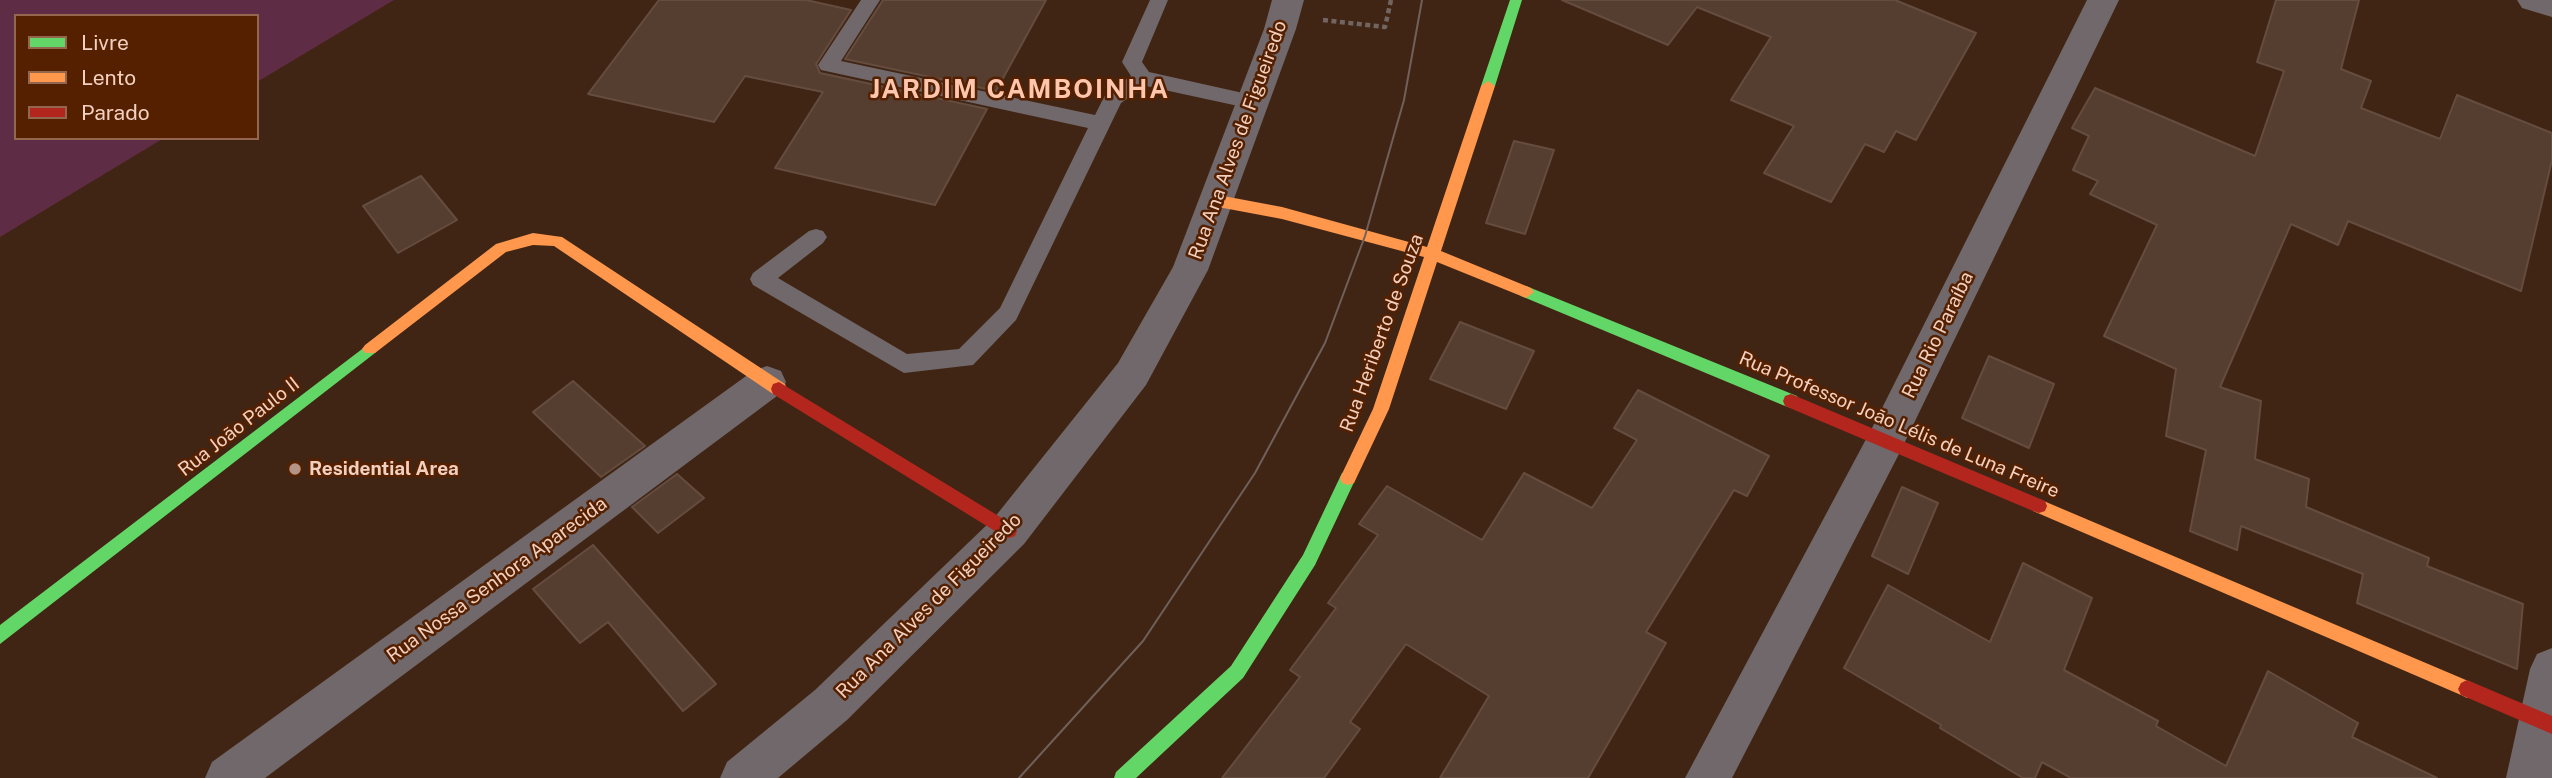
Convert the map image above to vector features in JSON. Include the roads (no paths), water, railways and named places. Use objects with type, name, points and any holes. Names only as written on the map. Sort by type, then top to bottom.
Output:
[{"type":"street","name":"Rua Heriberto de Souza","points":[[1123,778],[1237,672],[1309,560],[1381,409],[1516,0]]},
{"type":"street","name":"Rua Rio Paraíba","points":[[1708,778],[1885,440],[2103,0]]},
{"type":"street","points":[[2533,0],[2552,6]]},
{"type":"street","name":"Rua Ana Alves de Figueiredo","points":[[743,778],[831,705],[1009,531],[1132,374],[1190,270],[1218,201],[1286,7]]},
{"type":"street","name":"Rua Professor João Lélis de Luna Freire","points":[[1218,201],[1282,213],[1433,254],[1885,440],[2546,723]]},
{"type":"street","name":"Rua João Paulo II","points":[[0,636],[501,248],[533,239],[557,242],[767,382]]},
{"type":"street","points":[[767,382],[1009,531]]},
{"type":"street","name":"Rua Nossa Senhora Aparecida","points":[[228,778],[767,382]]},
{"type":"street","points":[[2529,778],[2546,723],[2552,670]]},
{"type":"lane","points":[[871,0],[828,65],[1100,123]]},
{"type":"lane","points":[[1158,0],[1132,62],[1143,78],[1252,102]]},
{"type":"lane","points":[[816,237],[761,279],[904,364],[965,358],[1007,314],[1113,98],[1143,78]]},
{"type":"tram line","points":[[1019,778],[1143,641],[1255,473],[1325,343],[1365,236],[1404,100],[1422,0]]},
{"type":"place","name":"Residential Area","points":[[295,469]]},
{"type":"district","name":"JARDIM CAMBOINHA","points":[[1020,90]]}]
